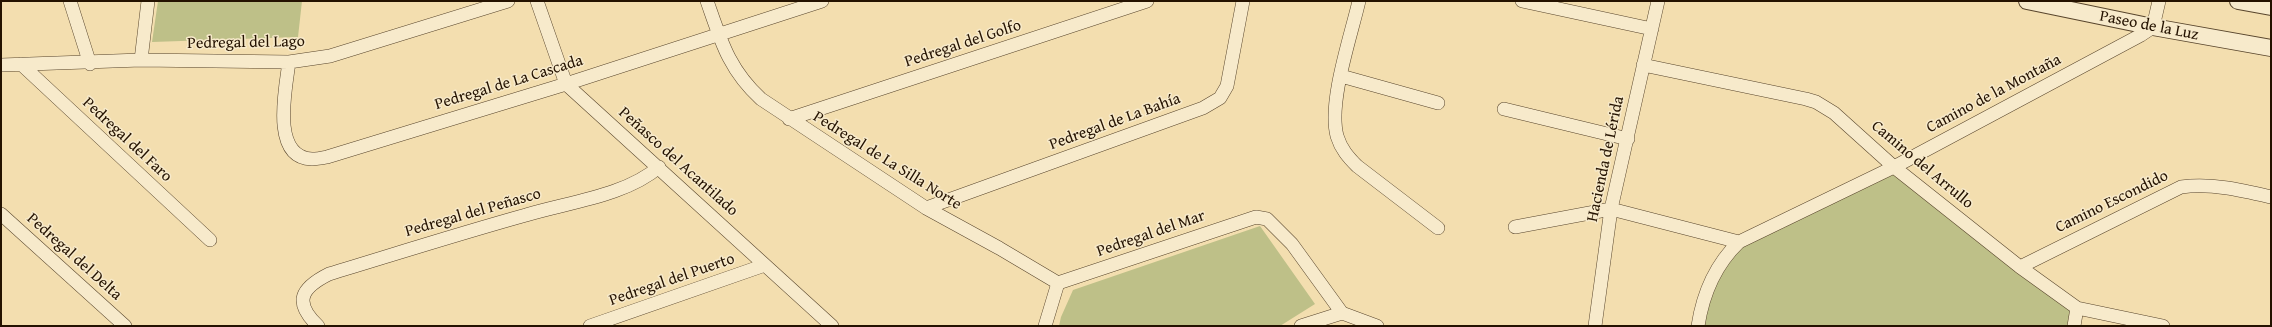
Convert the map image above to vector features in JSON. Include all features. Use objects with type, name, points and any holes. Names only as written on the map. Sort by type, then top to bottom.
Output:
[{"type":"street","points":[[70,1],[90,64]]},
{"type":"street","points":[[141,60],[148,1]]},
{"type":"street","name":"Pedregal del Lago","points":[[1,65],[90,64],[141,60],[289,62],[330,56],[508,1]]},
{"type":"street","name":"Peñasco del Acantilado","points":[[537,1],[566,84],[832,326]]},
{"type":"street","name":"Pedregal de La Silla Norte","points":[[707,1],[728,59],[747,86],[789,119],[926,208],[999,248],[1058,283]]},
{"type":"street","name":"Pedregal de La Cascada","points":[[289,62],[283,114],[284,132],[289,147],[298,154],[311,159],[327,157],[566,84],[822,1]]},
{"type":"street","name":"Pedregal del Golfo","points":[[789,119],[1148,1]]},
{"type":"street","name":"Pedregal de La Bahía","points":[[926,208],[1203,108],[1215,102],[1228,86],[1243,1]]},
{"type":"street","points":[[1359,1],[1340,76],[1335,126],[1341,146],[1357,166],[1438,228]]},
{"type":"street","points":[[1522,1],[1652,29]]},
{"type":"street","name":"Hacienda de Lérida","points":[[1595,326],[1611,209],[1658,1]]},
{"type":"street","name":"Paseo de la Luz","points":[[2027,1],[2153,27],[2271,48]]},
{"type":"street","points":[[2153,27],[2159,1]]},
{"type":"street","points":[[2239,1],[2271,7]]},
{"type":"street","name":"Camino de la Montaña","points":[[1698,326],[1700,310],[1715,271],[1727,253],[1739,242],[1894,167],[2153,27]]},
{"type":"street","name":"Pedregal del Faro","points":[[21,64],[210,240]]},
{"type":"street","name":"Camino del Arrullo","points":[[1644,65],[1816,102],[1834,113],[1894,167],[2020,267],[2077,308],[2163,326]]},
{"type":"street","points":[[1340,76],[1438,103]]},
{"type":"street","points":[[1504,109],[1628,139]]},
{"type":"street","name":"Pedregal del Peñasco","points":[[318,326],[303,308],[302,298],[308,287],[329,274],[526,215],[626,187],[642,179],[659,167]]},
{"type":"street","name":"Camino Escondido","points":[[2020,267],[2181,187],[2198,185],[2214,186],[2271,197]]},
{"type":"street","points":[[1515,227],[1611,209],[1739,242]]},
{"type":"street","name":"Pedregal del Delta","points":[[1,214],[124,326]]},
{"type":"street","name":"Pedregal del Mar","points":[[1058,283],[1256,216],[1267,219],[1292,244],[1342,313]]},
{"type":"street","name":"Pedregal del Puerto","points":[[590,326],[765,265]]},
{"type":"street","points":[[1046,326],[1058,283]]},
{"type":"street","points":[[2074,326],[2077,308]]},
{"type":"street","points":[[1301,326],[1342,313],[1377,326]]},
{"type":"green space","points":[[158,1],[302,1],[298,37],[152,42]]},
{"type":"green space","points":[[1894,167],[2077,308],[2073,326],[1698,326],[1727,253]]},
{"type":"green space","points":[[1260,226],[1315,304],[1280,326],[1059,326],[1061,317],[1073,290]]}]
